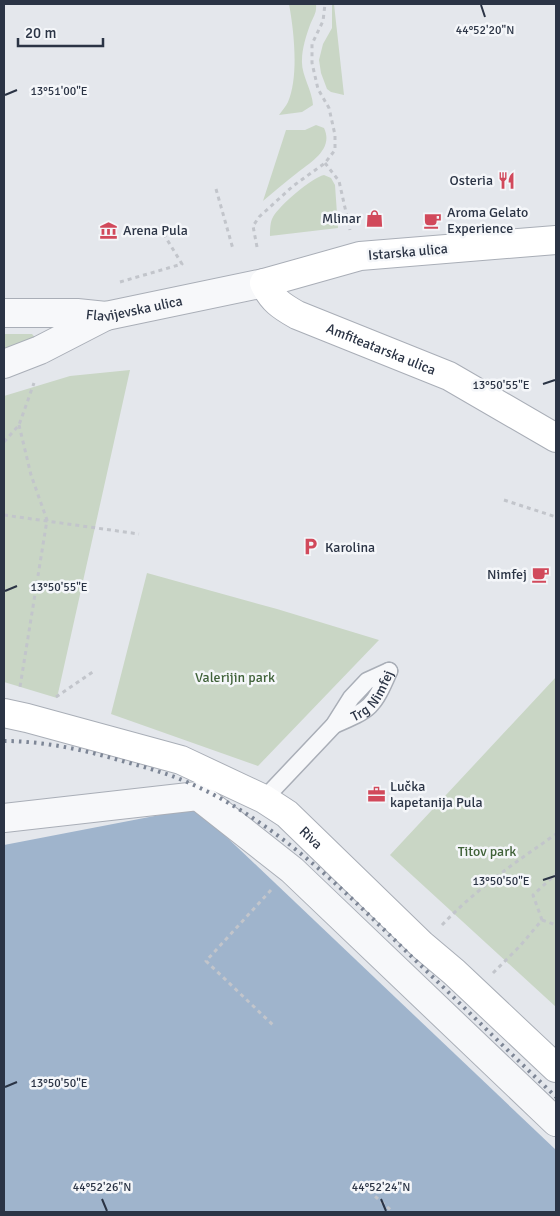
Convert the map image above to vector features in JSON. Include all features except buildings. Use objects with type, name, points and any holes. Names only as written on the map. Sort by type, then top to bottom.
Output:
[{"type":"main road","name":"Istarska ulica","points":[[264,283],[360,256],[556,240]]},
{"type":"main road","name":"Amfiteatarska ulica","points":[[264,283],[270,295],[282,307],[319,325],[390,351],[448,376],[556,438]]},
{"type":"main road","name":"Riva","points":[[15,715],[182,760],[264,799],[286,814],[422,945],[475,991],[556,1068]]},
{"type":"street","name":"Flavijevska ulica","points":[[4,313],[106,316],[264,283]]},
{"type":"street","points":[[4,364],[40,350],[106,316]]},
{"type":"street","points":[[4,818],[198,796],[292,870],[556,1122]]},
{"type":"lane","name":"Trg Nimfej","points":[[264,799],[334,725]]},
{"type":"path","points":[[257,247],[253,226],[259,217],[293,186],[325,163],[335,150],[328,108],[318,89],[312,64],[312,44],[323,21],[324,4]]},
{"type":"path","points":[[325,163],[339,181],[349,222]]},
{"type":"path","points":[[216,189],[233,249]]},
{"type":"path","points":[[119,282],[182,264],[163,233]]},
{"type":"path","points":[[4,442],[19,425],[35,382]]},
{"type":"path","points":[[15,715],[47,520],[31,475],[19,425]]},
{"type":"path","points":[[504,500],[556,517]]},
{"type":"path","points":[[4,515],[139,534]]},
{"type":"path","points":[[15,715],[94,672]]},
{"type":"path","points":[[422,945],[464,901],[556,834]]},
{"type":"path","points":[[542,920],[533,895],[556,874]]},
{"type":"path","points":[[273,1025],[206,961],[276,884]]},
{"type":"path","points":[[542,920],[556,925]]},
{"type":"path","points":[[475,991],[520,946],[542,920]]},
{"type":"path","points":[[369,1191],[393,1212]]},
{"type":"green space","points":[[289,4],[316,4],[304,42],[302,60],[303,71],[313,105],[302,112],[279,115],[288,102],[294,80],[294,40]]},
{"type":"green space","points":[[332,4],[334,4],[344,95],[327,89],[321,73],[319,60],[323,44],[332,28]]},
{"type":"green space","points":[[316,125],[324,128],[326,142],[324,149],[263,201],[286,130],[305,130]]},
{"type":"green space","points":[[324,175],[331,178],[335,185],[338,228],[270,236],[271,221],[277,212],[304,186]]},
{"type":"green space","points":[[4,334],[32,334],[38,341],[4,351]]},
{"type":"green space","points":[[130,370],[57,698],[4,682],[4,396],[70,376]]},
{"type":"green space","name":"Valerijin park","points":[[147,573],[379,640],[258,766],[111,714]]},
{"type":"green space","name":"Titov park","points":[[556,677],[556,1007],[390,855]]},
{"type":"water","points":[[196,808],[556,1150],[556,1212],[4,1212],[4,845]]},
{"type":"railway","points":[[4,741],[32,742],[74,749],[152,769],[187,782],[220,798],[251,817],[280,837],[335,883],[556,1097]]},
{"type":"place","name":"Osteria","points":[[507,180]]},
{"type":"place","name":"Mlinar","points":[[375,218]]},
{"type":"place","name":"Aroma Gelato Experience","points":[[433,220]]},
{"type":"place","name":"Arena Pula","points":[[109,230]]},
{"type":"place","name":"Karolina","points":[[311,547]]},
{"type":"place","name":"Nimfej","points":[[541,574]]},
{"type":"place","name":"Lučka kapetanija Pula","points":[[376,794]]}]
